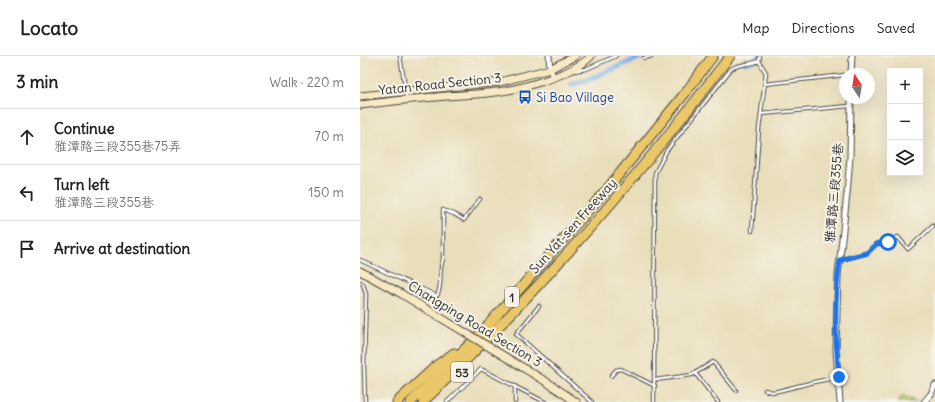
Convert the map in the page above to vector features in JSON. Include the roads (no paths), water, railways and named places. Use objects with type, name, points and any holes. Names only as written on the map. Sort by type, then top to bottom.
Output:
[{"type":"highway","name":"Sun Yat-sen Freeway","points":[[411,402],[485,335],[608,188],[686,92],[713,56]]},
{"type":"highway","name":"Sun Yat-sen Freeway","points":[[423,402],[485,335],[587,233],[671,132],[730,56]]},
{"type":"highway","points":[[397,402],[438,366],[485,335]]},
{"type":"highway","name":"53","points":[[432,402],[470,364],[485,335]]},
{"type":"street","points":[[549,56],[550,69],[553,77]]},
{"type":"street","points":[[550,69],[571,56]]},
{"type":"street","name":"Yatan Road Section 3","points":[[360,96],[486,84],[550,69],[575,56]]},
{"type":"street","points":[[851,68],[852,56]]},
{"type":"street","name":"Yatan Road Section 3","points":[[360,105],[407,99],[489,93],[519,87],[567,72],[590,58]]},
{"type":"street","name":"雅潭路三段355巷","points":[[840,402],[836,351],[836,328],[838,275],[849,164],[851,106]]},
{"type":"street","name":"Changping Road Section 3","points":[[360,271],[400,292],[550,384],[576,402]]},
{"type":"street","points":[[924,402],[931,394],[935,385]]},
{"type":"lane","points":[[400,56],[407,99]]},
{"type":"lane","points":[[567,72],[586,69],[616,56]]},
{"type":"lane","points":[[644,58],[652,56]]},
{"type":"lane","points":[[752,231],[761,114],[766,72],[759,61],[760,56]]},
{"type":"lane","points":[[654,402],[655,173],[667,150],[731,68],[759,61]]},
{"type":"lane","points":[[765,84],[839,76]]},
{"type":"lane","points":[[761,114],[851,106]]},
{"type":"lane","points":[[360,260],[437,296],[440,290],[441,265],[443,259],[443,210],[464,220],[480,199]]},
{"type":"lane","points":[[840,260],[867,253],[876,244],[888,242],[898,237],[908,249],[933,226]]},
{"type":"lane","points":[[360,282],[364,284],[366,294],[362,367],[365,402]]},
{"type":"lane","points":[[539,306],[516,334],[592,402]]},
{"type":"lane","points":[[655,380],[695,373],[713,362],[736,390]]},
{"type":"lane","points":[[447,402],[482,369],[545,402]]},
{"type":"lane","points":[[611,376],[616,370],[621,369],[655,386]]},
{"type":"lane","points":[[695,373],[718,402]]},
{"type":"lane","points":[[765,390],[772,392],[778,391],[839,377]]},
{"type":"lane","points":[[515,386],[515,402]]},
{"type":"waterway","points":[[572,84],[585,81],[643,56]]},
{"type":"waterway","points":[[745,63],[758,59],[759,56]]},
{"type":"place","name":"Si Bao Village","points":[[525,97]]}]
